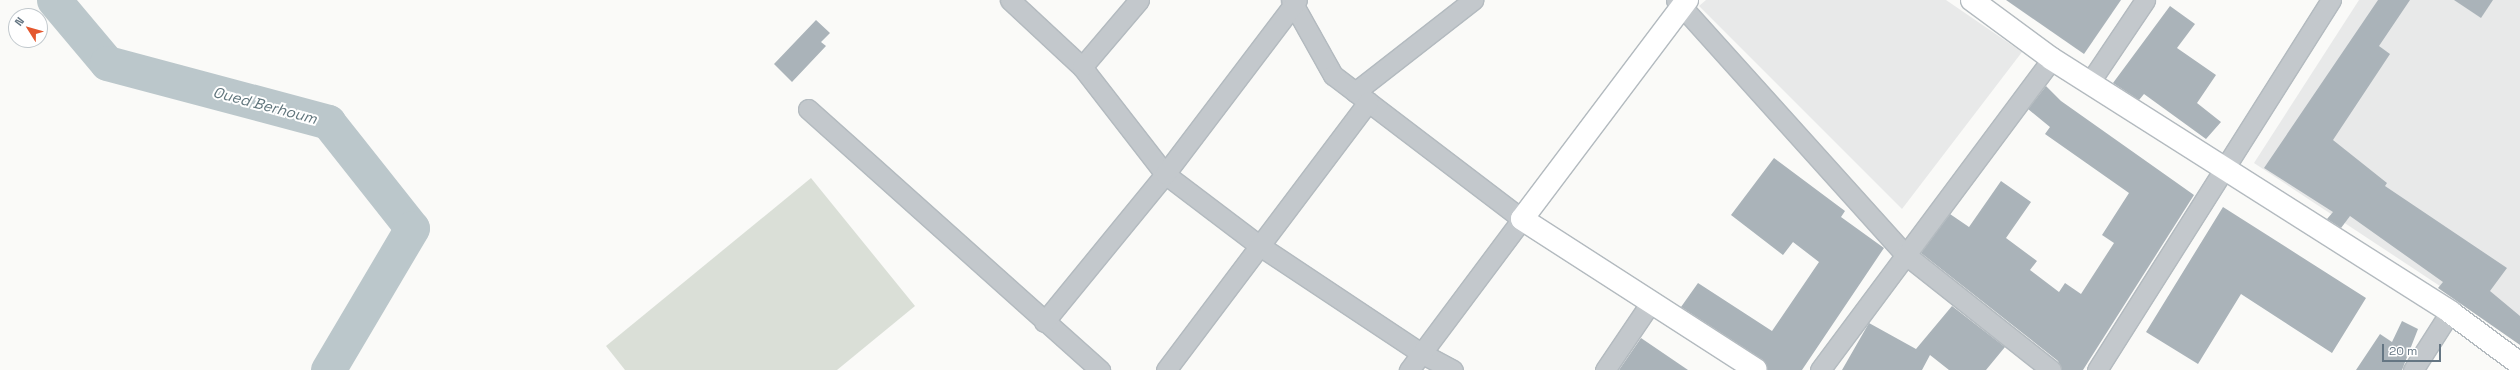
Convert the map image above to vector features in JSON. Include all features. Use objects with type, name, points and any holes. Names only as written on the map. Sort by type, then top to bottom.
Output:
[{"type":"street","points":[[1010,0],[1082,67],[1165,174],[1260,246],[1421,353],[1453,370]]},
{"type":"street","points":[[1082,67],[1139,0]]},
{"type":"street","points":[[1166,370],[1260,246],[1362,97],[1473,0]]},
{"type":"street","points":[[1972,0],[2052,59],[2090,82],[2223,170],[2450,312],[2520,364]]},
{"type":"street","points":[[2090,82],[2145,0]]},
{"type":"street","points":[[2098,370],[2331,0]]},
{"type":"street","points":[[1044,322],[1165,174],[1294,2],[1332,75],[1522,219],[1756,370]]},
{"type":"street","points":[[1410,370],[1421,353],[1522,219],[1681,2],[1906,255],[2050,370]]},
{"type":"street","points":[[1820,370],[2052,59]]},
{"type":"street","points":[[808,109],[1044,322],[1100,370]]},
{"type":"street","points":[[1604,370],[1651,302]]},
{"type":"street","points":[[2413,370],[2450,312]]},
{"type":"shaded area","points":[[1706,0],[1946,0],[2022,52],[1902,209],[1699,6]]},
{"type":"shaded area","points":[[2359,0],[2520,0],[2520,339],[2254,163]]},
{"type":"shaded area","points":[[811,178],[915,306],[837,370],[625,370],[606,346]]},
{"type":"building","points":[[2006,0],[2121,0],[2084,54]]},
{"type":"building","points":[[2378,0],[2410,0],[2379,46],[2390,54],[2333,140],[2387,183],[2385,186],[2507,268],[2490,291],[2520,316],[2520,345],[2438,288],[2443,282],[2350,216],[2341,228],[2327,219],[2333,212],[2264,168]]},
{"type":"building","points":[[2454,0],[2493,0],[2481,18]]},
{"type":"building","points":[[2170,6],[2195,24],[2177,48],[2216,75],[2197,103],[2221,122],[2206,139],[2144,94],[2139,100],[2113,83]]},
{"type":"building","points":[[816,20],[830,33],[821,42],[826,46],[792,82],[774,64]]},
{"type":"building","points":[[2046,86],[2061,101],[2194,195],[2083,370],[2062,370],[2058,361],[1921,253],[1950,214],[1969,227],[2001,181],[2031,202],[2006,238],[2037,261],[2030,270],[2059,292],[2065,283],[2081,294],[2114,243],[2102,235],[2129,193],[2045,134],[2050,127],[2028,109]]},
{"type":"building","points":[[1774,158],[1845,211],[1841,217],[1884,248],[1802,370],[1768,370],[1763,360],[1681,307],[1698,283],[1772,331],[1819,262],[1793,242],[1783,255],[1731,215]]},
{"type":"building","points":[[2223,207],[2366,298],[2332,353],[2241,294],[2198,364],[2146,332]]},
{"type":"building","points":[[1952,306],[2005,347],[1986,370],[1949,370],[1930,355],[1922,370],[1842,370],[1869,323],[1916,349]]},
{"type":"building","points":[[2402,321],[2418,329],[2402,370],[2356,370],[2380,334],[2392,342]]},
{"type":"building","points":[[1641,338],[1688,370],[1619,370]]},
{"type":"waterway","name":"Oued Berhoum","points":[[54,0],[107,63],[328,122],[412,228],[328,370]]}]
